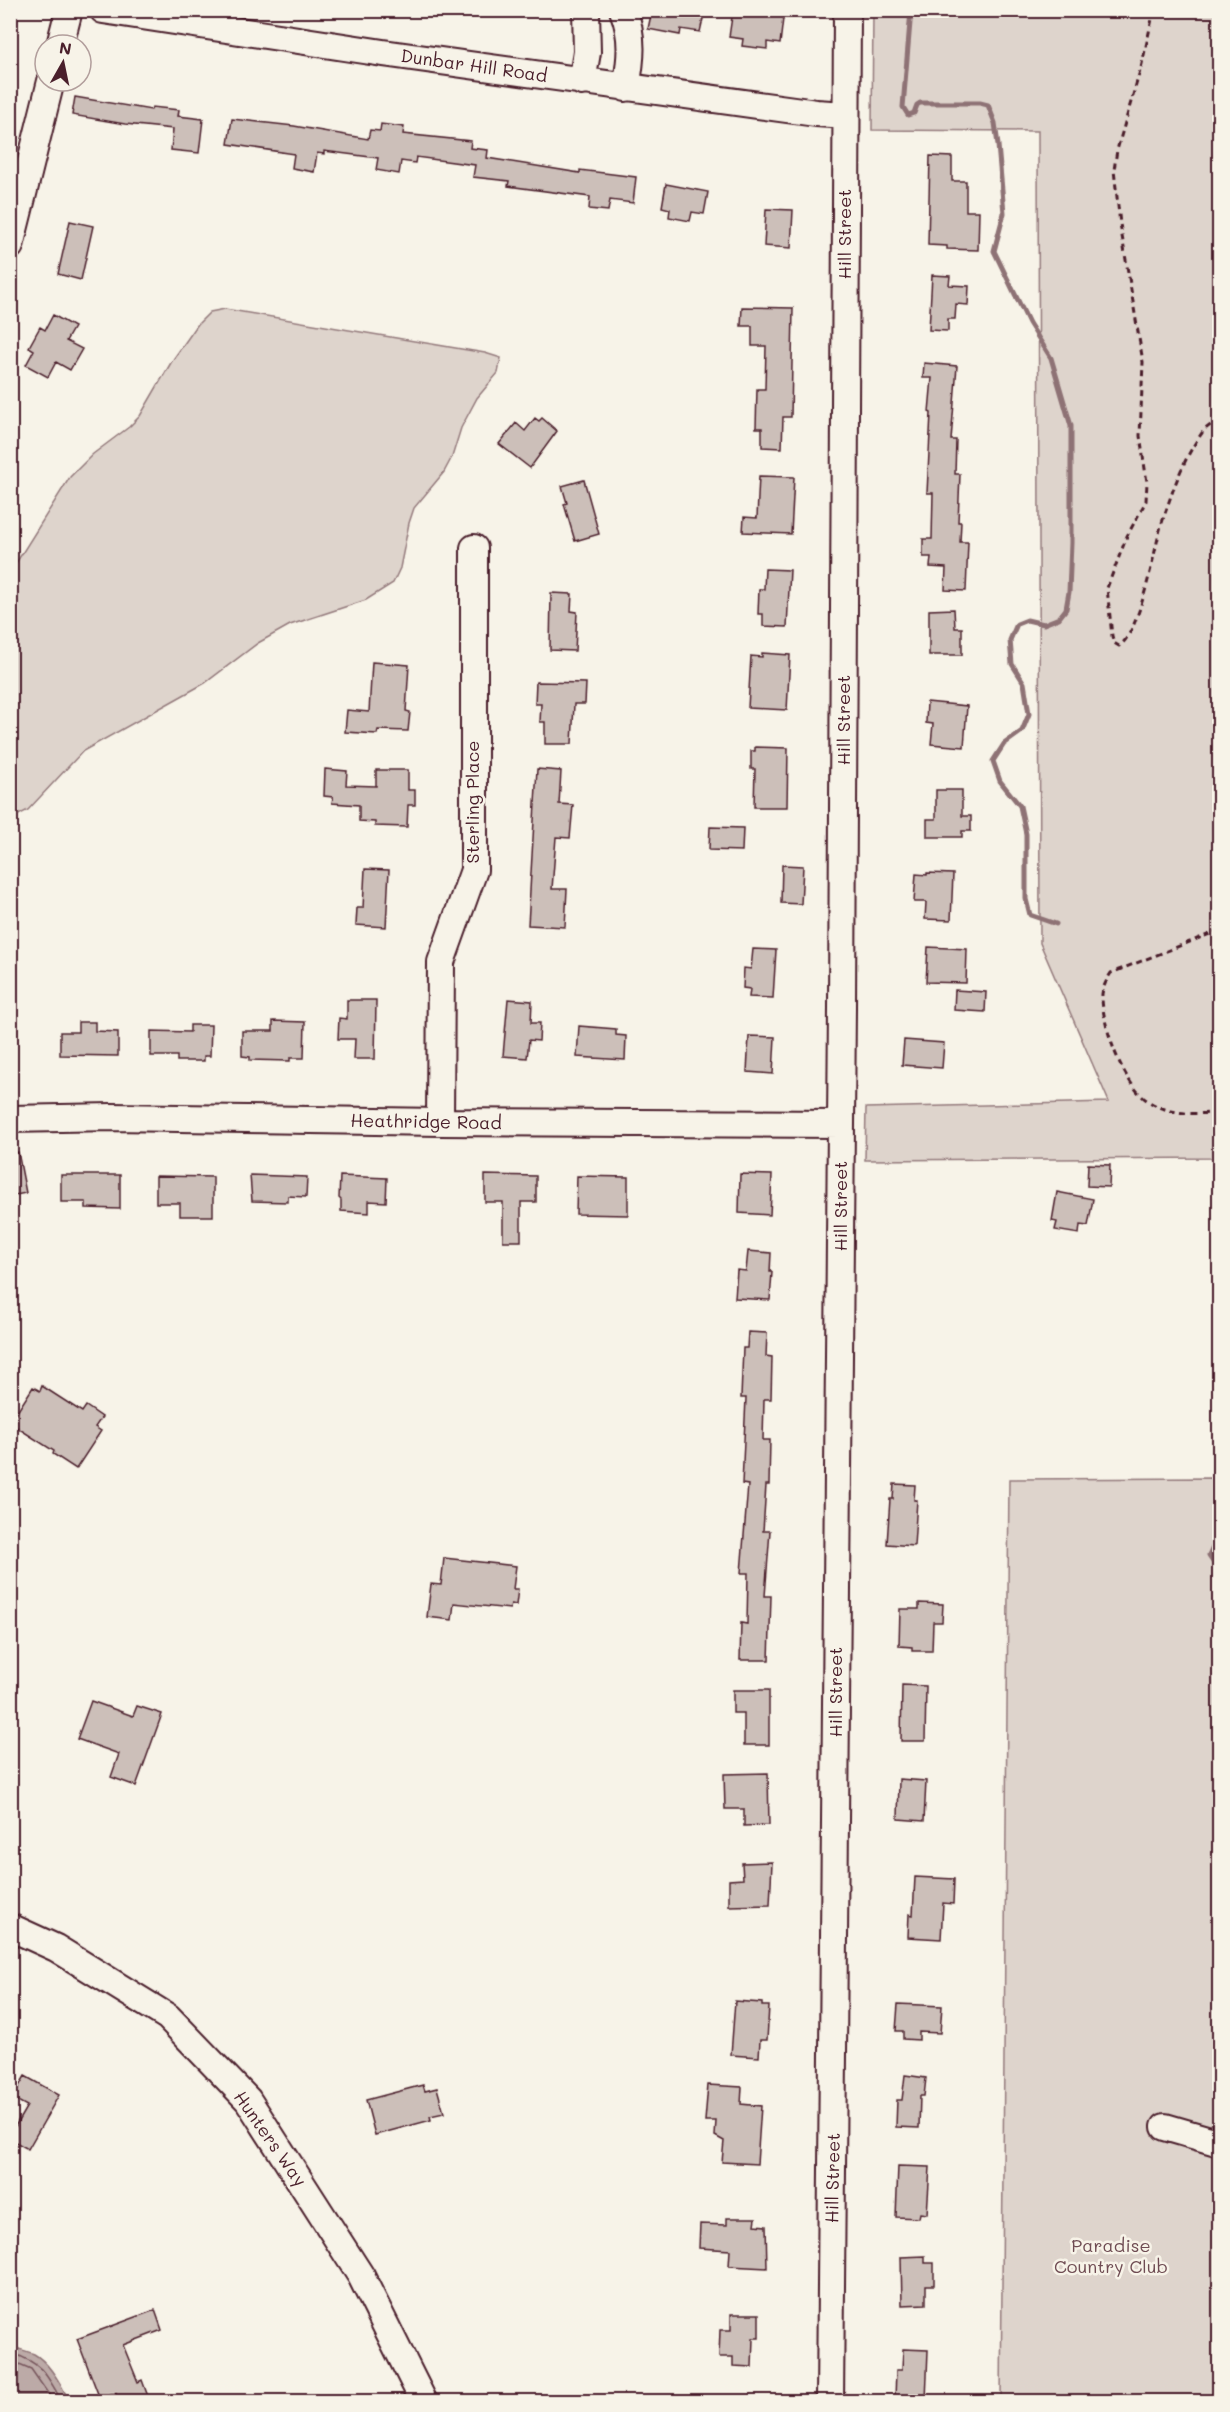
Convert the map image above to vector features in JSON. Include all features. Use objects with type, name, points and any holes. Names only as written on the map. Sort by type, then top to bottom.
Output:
[{"type":"street","points":[[63,33],[69,10]]},
{"type":"street","name":"Dunbar Hill Road","points":[[103,10],[582,82],[846,115]]},
{"type":"street","points":[[582,82],[586,52],[586,10]]},
{"type":"street","points":[[623,10],[631,37],[632,52],[626,88]]},
{"type":"street","name":"Hill Street","points":[[830,2402],[841,1124],[847,10]]},
{"type":"street","points":[[10,246],[48,93]]},
{"type":"street","name":"Sterling Place","points":[[440,1122],[441,962],[474,870],[474,548]]},
{"type":"street","name":"Heathridge Road","points":[[10,1119],[841,1124]]},
{"type":"street","name":"Hunters Way","points":[[10,1927],[56,1948],[168,2017],[248,2100],[361,2276],[424,2402]]},
{"type":"street","points":[[1165,2127],[1220,2143]]},
{"type":"path","points":[[1154,10],[1142,64],[1117,150],[1114,170],[1120,224],[1143,362],[1140,436],[1148,482],[1146,501],[1127,536],[1107,588],[1106,599],[1114,643],[1119,646],[1130,634],[1171,497],[1189,455],[1202,433],[1220,419]]},
{"type":"path","points":[[1220,930],[1111,973],[1102,992],[1107,1030],[1125,1074],[1147,1101],[1181,1113],[1220,1112]]},
{"type":"green space","points":[[873,11],[1219,11],[1219,1158],[865,1160],[866,1108],[1109,1102],[1040,943],[1038,131],[872,130]]},
{"type":"green space","points":[[225,309],[485,353],[501,358],[498,373],[477,398],[461,428],[452,457],[444,472],[414,508],[400,568],[393,583],[366,600],[290,625],[258,643],[205,683],[83,751],[28,810],[11,819],[11,571],[70,477],[93,454],[140,416],[172,361],[198,324],[210,312]]},
{"type":"green space","name":"Paradise Country Club","points":[[1219,1478],[1219,2401],[1001,2402],[1009,1479]]},
{"type":"water","points":[[10,2346],[40,2358],[59,2382],[69,2401],[11,2401]]},
{"type":"building","points":[[652,10],[705,10],[700,32],[681,29],[680,35],[648,29]]},
{"type":"building","points":[[733,10],[784,10],[780,44],[767,42],[767,49],[742,46],[743,39],[729,37]]},
{"type":"building","points":[[75,97],[151,110],[152,107],[179,110],[178,116],[203,119],[199,153],[171,150],[173,129],[72,115]]},
{"type":"building","points":[[232,119],[294,126],[368,139],[370,130],[380,131],[381,124],[404,127],[403,134],[471,141],[470,148],[488,150],[487,158],[580,173],[580,170],[636,177],[633,203],[610,200],[608,211],[589,209],[590,197],[508,186],[509,181],[473,177],[475,165],[416,157],[415,163],[401,161],[399,174],[376,170],[378,158],[324,151],[324,154],[317,153],[314,172],[292,168],[294,154],[228,144]]},
{"type":"building","points":[[930,156],[952,157],[952,181],[966,181],[966,211],[979,211],[978,250],[947,249],[947,246],[928,245]]},
{"type":"building","points":[[666,184],[708,192],[704,214],[692,212],[690,221],[669,217],[670,209],[662,207]]},
{"type":"building","points":[[766,209],[793,210],[791,248],[764,246]]},
{"type":"building","points":[[70,221],[93,226],[81,280],[58,274]]},
{"type":"building","points":[[932,275],[950,276],[949,285],[969,286],[968,305],[956,304],[955,319],[948,319],[948,331],[929,330]]},
{"type":"building","points":[[742,307],[793,308],[791,417],[783,417],[782,448],[762,447],[762,428],[756,428],[757,389],[765,389],[766,346],[752,346],[752,326],[741,326]]},
{"type":"building","points":[[53,315],[74,327],[66,341],[82,349],[70,370],[56,362],[48,377],[26,365],[34,350],[29,347],[40,327],[45,330]]},
{"type":"building","points":[[924,363],[957,366],[951,440],[956,440],[955,474],[960,474],[958,522],[961,522],[960,542],[968,542],[966,591],[945,590],[946,568],[930,567],[931,557],[923,557],[923,539],[932,539],[933,493],[927,493],[932,378],[923,378]]},
{"type":"building","points":[[535,418],[539,421],[542,418],[557,431],[530,468],[499,444],[516,423],[525,431]]},
{"type":"building","points":[[759,476],[794,477],[791,534],[743,532],[744,517],[757,518]]},
{"type":"building","points":[[584,480],[599,534],[575,541],[564,504],[567,503],[562,486]]},
{"type":"building","points":[[765,569],[790,570],[787,627],[763,626],[763,614],[758,614],[759,589],[764,589]]},
{"type":"building","points":[[551,593],[572,594],[571,611],[577,612],[575,651],[550,650]]},
{"type":"building","points":[[954,609],[955,628],[962,628],[962,655],[929,655],[929,610]]},
{"type":"building","points":[[762,653],[790,655],[787,710],[748,708],[751,656],[762,657]]},
{"type":"building","points":[[372,662],[409,665],[406,711],[410,712],[408,731],[378,730],[377,734],[345,732],[347,710],[369,712]]},
{"type":"building","points":[[536,682],[586,683],[585,704],[574,704],[572,744],[545,744],[545,722],[540,722],[541,704],[535,704]]},
{"type":"building","points":[[927,702],[967,706],[964,747],[931,744],[933,724],[926,723]]},
{"type":"building","points":[[755,747],[788,748],[787,807],[754,807],[755,769],[751,769],[751,751],[755,751]]},
{"type":"building","points":[[325,769],[347,771],[346,785],[376,786],[376,770],[408,770],[408,790],[415,790],[415,805],[408,805],[407,827],[375,826],[375,822],[359,821],[359,805],[332,803],[333,797],[324,796]]},
{"type":"building","points":[[537,769],[561,771],[559,804],[573,805],[570,838],[556,837],[552,889],[567,889],[565,927],[528,925]]},
{"type":"building","points":[[936,790],[962,790],[962,816],[971,816],[971,831],[962,831],[962,837],[927,837],[927,819],[936,819]]},
{"type":"building","points":[[710,827],[743,828],[742,851],[709,850]]},
{"type":"building","points":[[782,865],[803,866],[801,904],[781,903]]},
{"type":"building","points":[[365,869],[389,870],[386,927],[356,925],[357,908],[363,908]]},
{"type":"building","points":[[927,873],[953,874],[951,920],[925,919],[926,902],[914,902],[916,874],[927,875]]},
{"type":"building","points":[[928,947],[967,949],[966,983],[926,982]]},
{"type":"building","points":[[753,949],[776,950],[773,998],[749,997],[750,989],[743,988],[744,968],[751,969]]},
{"type":"building","points":[[955,990],[986,992],[985,1012],[954,1010]]},
{"type":"building","points":[[508,999],[532,1001],[531,1023],[540,1023],[539,1041],[529,1040],[527,1058],[503,1056]]},
{"type":"building","points":[[347,1000],[376,1000],[375,1059],[354,1059],[355,1039],[338,1039],[339,1018],[347,1019]]},
{"type":"building","points":[[273,1021],[305,1022],[304,1058],[290,1058],[290,1061],[250,1060],[250,1057],[242,1056],[242,1031],[273,1031]]},
{"type":"building","points":[[78,1022],[95,1022],[95,1031],[118,1032],[118,1056],[60,1055],[60,1032],[78,1032]]},
{"type":"building","points":[[190,1025],[211,1025],[210,1056],[204,1056],[204,1061],[177,1061],[177,1056],[151,1056],[151,1031],[190,1032]]},
{"type":"building","points":[[579,1026],[616,1029],[616,1035],[626,1036],[625,1060],[577,1057]]},
{"type":"building","points":[[749,1036],[775,1037],[773,1074],[747,1072]]},
{"type":"building","points":[[904,1040],[944,1043],[942,1068],[902,1065]]},
{"type":"building","points":[[18,1152],[26,1193],[10,1196],[10,1153]]},
{"type":"building","points":[[1088,1164],[1110,1165],[1109,1187],[1087,1186]]},
{"type":"building","points":[[740,1174],[772,1175],[770,1215],[739,1213]]},
{"type":"building","points":[[61,1175],[120,1175],[120,1209],[86,1208],[86,1202],[61,1202]]},
{"type":"building","points":[[250,1175],[307,1177],[306,1197],[288,1196],[288,1202],[252,1201]]},
{"type":"building","points":[[485,1175],[536,1176],[536,1202],[521,1202],[521,1241],[503,1241],[503,1202],[485,1202]]},
{"type":"building","points":[[156,1176],[213,1177],[213,1216],[180,1216],[180,1203],[156,1203]]},
{"type":"building","points":[[340,1176],[387,1178],[386,1202],[369,1201],[369,1213],[341,1211]]},
{"type":"building","points":[[577,1176],[628,1177],[628,1215],[576,1214]]},
{"type":"building","points":[[1057,1192],[1093,1199],[1088,1226],[1080,1225],[1079,1234],[1055,1230],[1057,1222],[1052,1221]]},
{"type":"building","points":[[748,1251],[771,1253],[770,1300],[735,1298],[737,1270],[746,1271]]},
{"type":"building","points":[[748,1332],[767,1333],[766,1356],[772,1357],[771,1399],[764,1399],[763,1440],[770,1440],[769,1485],[766,1485],[763,1531],[770,1531],[765,1596],[771,1596],[769,1660],[740,1660],[741,1623],[747,1624],[748,1573],[741,1573],[748,1485],[742,1484],[746,1398],[741,1398],[743,1348],[747,1348]]},
{"type":"building","points":[[42,1386],[82,1412],[86,1406],[102,1417],[95,1427],[101,1431],[76,1469],[53,1454],[54,1451],[10,1423],[33,1387],[40,1391]]},
{"type":"building","points":[[894,1484],[915,1485],[914,1500],[917,1500],[914,1546],[887,1544],[890,1499],[893,1499]]},
{"type":"building","points":[[444,1558],[516,1566],[513,1589],[518,1589],[516,1605],[511,1604],[510,1609],[454,1603],[452,1620],[427,1617],[431,1584],[441,1585]]},
{"type":"building","points":[[919,1603],[943,1604],[942,1622],[933,1622],[932,1651],[912,1651],[912,1647],[899,1646],[900,1609],[919,1609]]},
{"type":"building","points":[[902,1685],[926,1686],[925,1741],[901,1741]]},
{"type":"building","points":[[733,1690],[769,1690],[769,1745],[744,1745],[744,1713],[733,1713]]},
{"type":"building","points":[[91,1701],[133,1716],[137,1706],[162,1714],[136,1786],[111,1777],[119,1754],[77,1739]]},
{"type":"building","points":[[768,1773],[769,1825],[744,1826],[744,1809],[725,1809],[724,1774]]},
{"type":"building","points":[[899,1779],[926,1781],[924,1821],[898,1819]]},
{"type":"building","points":[[772,1862],[770,1905],[729,1906],[729,1880],[743,1879],[742,1863]]},
{"type":"building","points":[[915,1877],[954,1879],[953,1904],[943,1903],[941,1939],[908,1937],[909,1914],[913,1915]]},
{"type":"building","points":[[735,2001],[762,2003],[762,2006],[769,2006],[767,2040],[760,2040],[759,2057],[731,2055]]},
{"type":"building","points":[[898,2004],[942,2006],[940,2033],[919,2032],[919,2040],[903,2039],[903,2031],[896,2031]]},
{"type":"building","points":[[905,2075],[926,2078],[924,2096],[920,2096],[919,2128],[896,2127],[897,2100],[902,2100]]},
{"type":"building","points":[[25,2076],[59,2095],[28,2149],[10,2139],[10,2135],[27,2106],[12,2098]]},
{"type":"building","points":[[423,2085],[425,2091],[437,2088],[444,2113],[430,2116],[431,2120],[375,2135],[366,2100]]},
{"type":"building","points":[[708,2085],[742,2087],[741,2104],[761,2106],[757,2164],[722,2162],[724,2141],[715,2136],[716,2121],[705,2121]]},
{"type":"building","points":[[898,2166],[930,2167],[927,2214],[920,2213],[919,2218],[896,2217]]},
{"type":"building","points":[[727,2218],[756,2218],[755,2225],[766,2226],[767,2268],[729,2266],[730,2250],[699,2248],[700,2224],[727,2225]]},
{"type":"building","points":[[925,2256],[925,2263],[934,2263],[934,2285],[926,2285],[926,2304],[902,2305],[901,2257]]},
{"type":"building","points":[[155,2310],[162,2330],[123,2345],[138,2382],[142,2380],[150,2402],[119,2402],[116,2393],[100,2399],[77,2339]]},
{"type":"building","points":[[731,2314],[759,2314],[759,2338],[753,2338],[752,2367],[733,2366],[733,2357],[719,2357],[720,2330],[731,2330]]},
{"type":"building","points":[[903,2349],[928,2350],[926,2400],[895,2399],[896,2370],[902,2370]]},
{"type":"waterway","points":[[911,10],[903,107],[908,115],[914,113],[920,103],[988,105],[995,123],[1004,213],[994,251],[1029,323],[1051,358],[1071,426],[1071,543],[1066,609],[1059,618],[1044,624],[1027,620],[1017,624],[1010,640],[1012,664],[1024,683],[1029,714],[1022,731],[1004,744],[993,761],[1000,781],[1020,806],[1026,834],[1026,899],[1030,915],[1056,924]]},
{"type":"waterway","points":[[1220,1532],[1209,1556],[1220,1572]]}]
